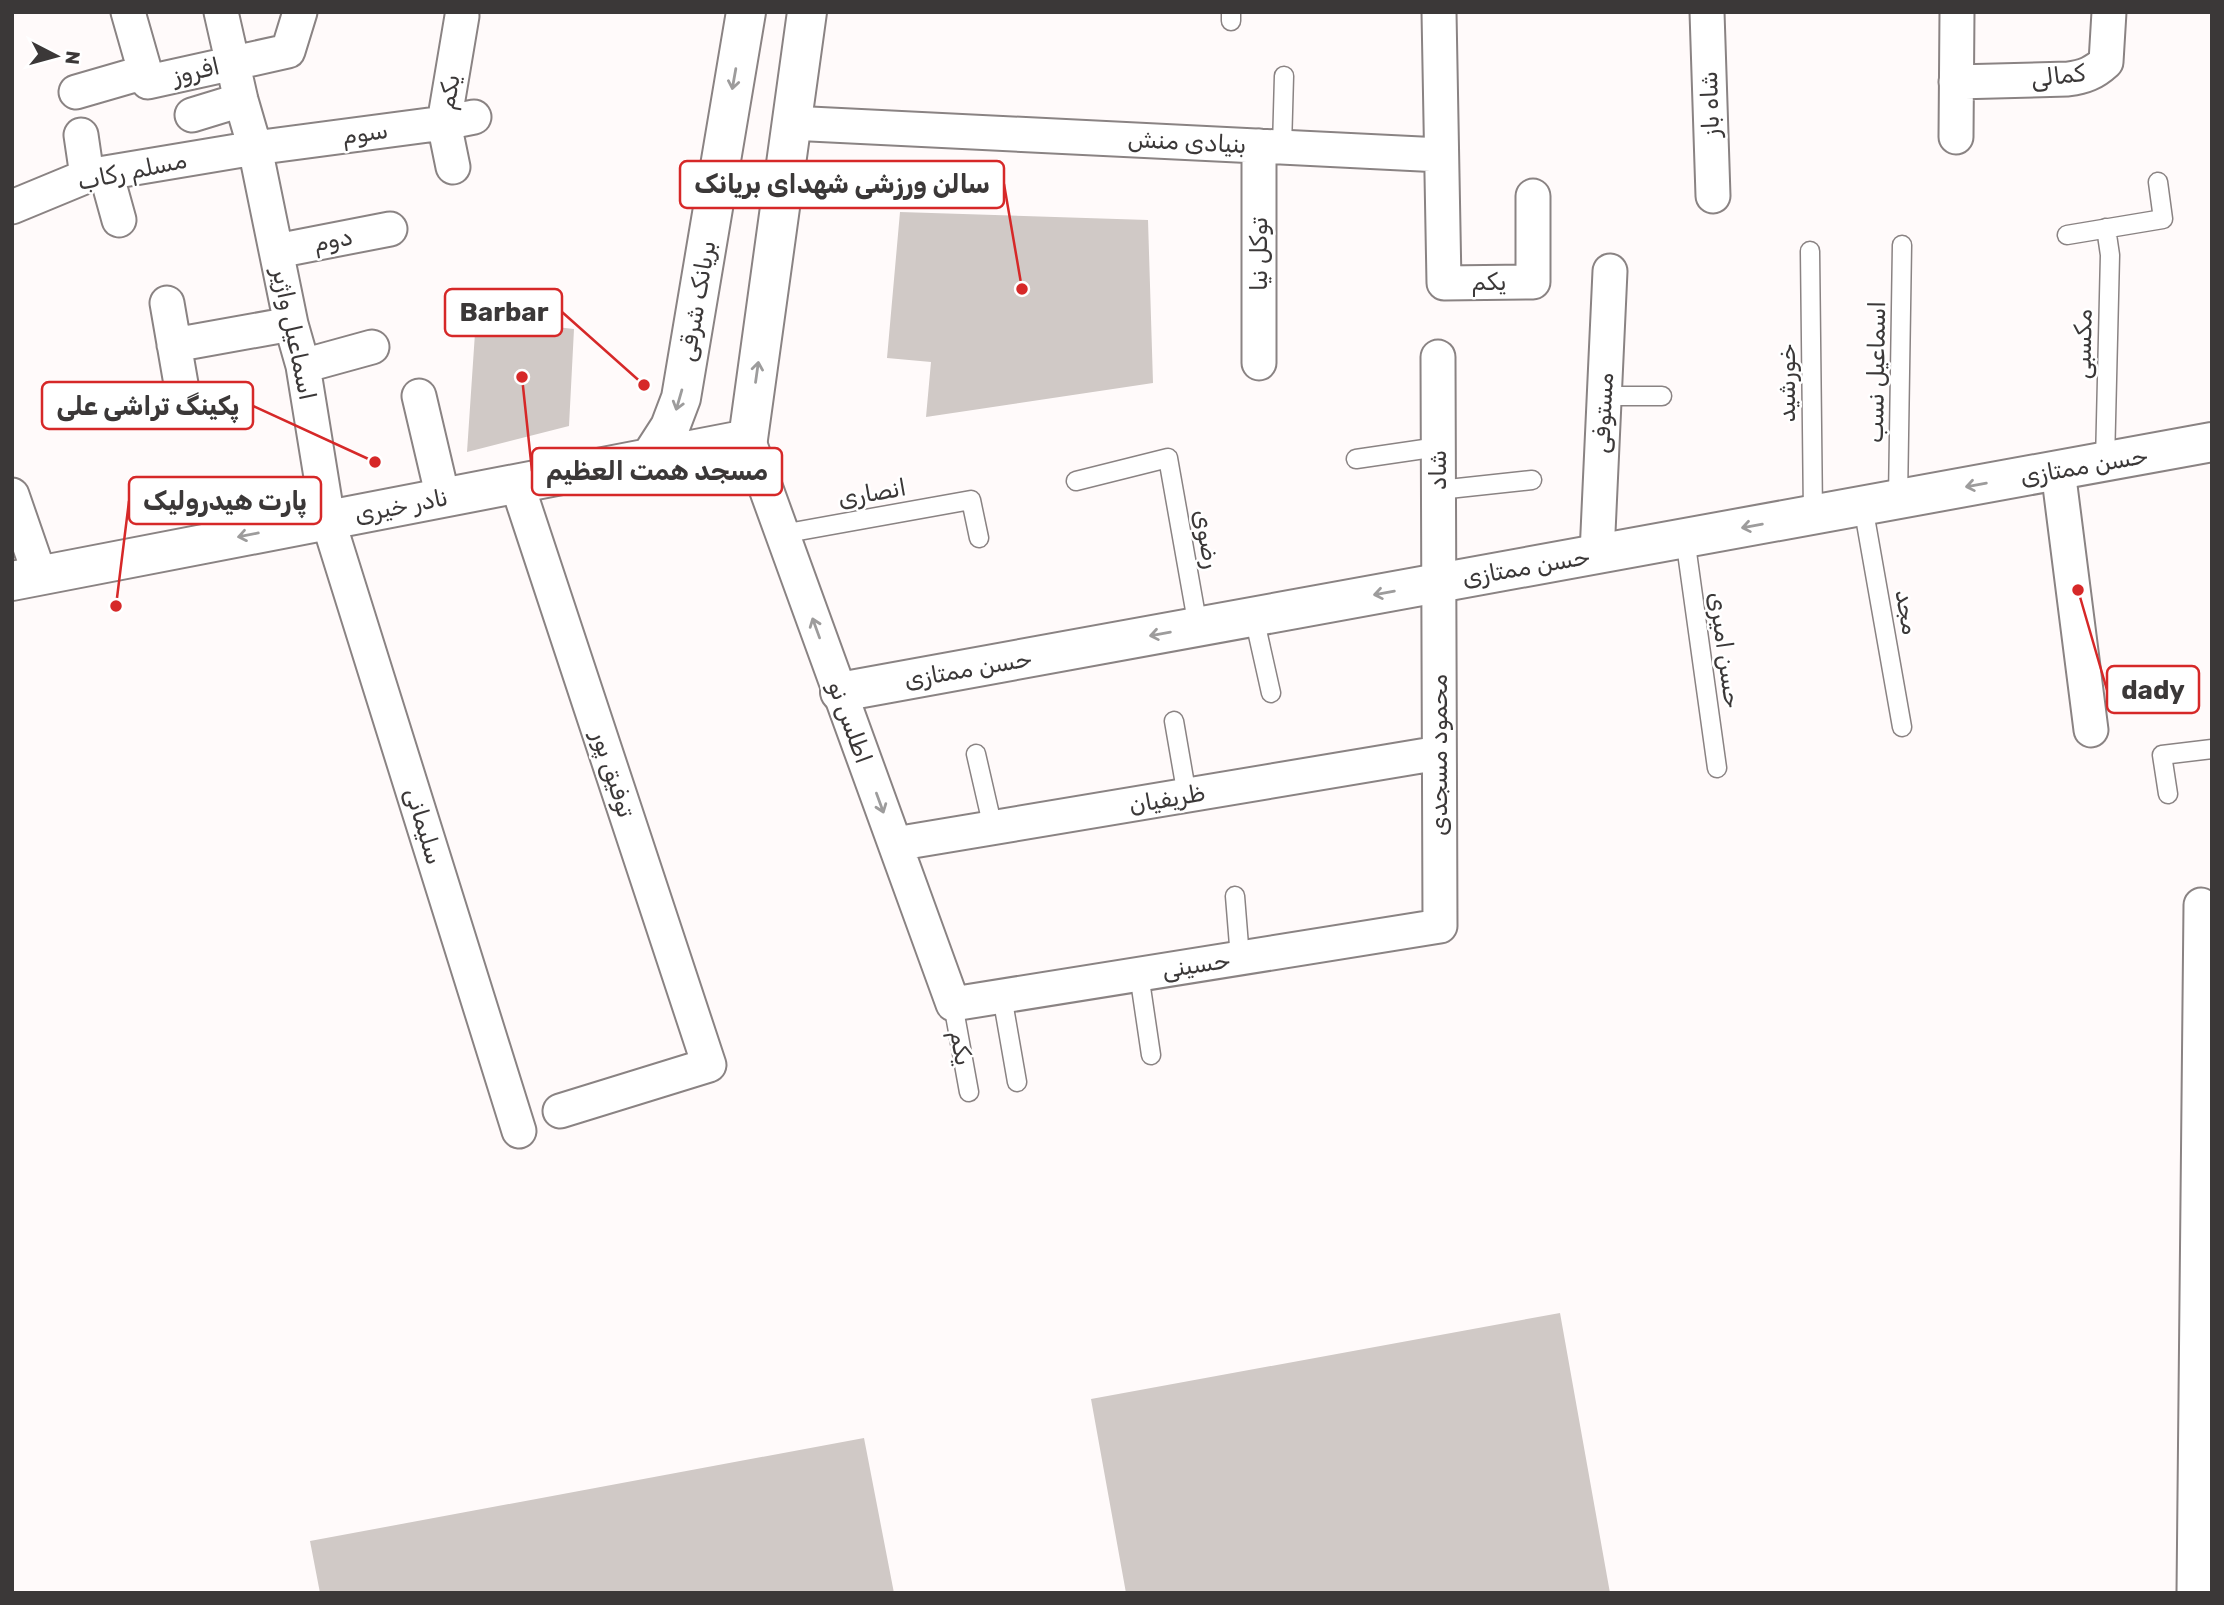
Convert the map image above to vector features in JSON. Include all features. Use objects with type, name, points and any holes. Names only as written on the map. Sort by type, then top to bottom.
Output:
[{"type":"street","name":"افروز","points":[[128,12],[148,82],[233,63]]},
{"type":"street","name":"اسماعیل واژیر","points":[[221,12],[255,148],[303,366],[328,520]]},
{"type":"street","points":[[233,63],[288,51],[300,12]]},
{"type":"street","name":"بریانک شرقی","points":[[650,458],[670,428],[681,398],[746,12]]},
{"type":"street","points":[[748,439],[807,12]]},
{"type":"street","points":[[1439,12],[1441,155]]},
{"type":"street","name":"شاه باز","points":[[1707,12],[1713,196]]},
{"type":"street","points":[[1956,12],[1956,137]]},
{"type":"street","name":"کمالی","points":[[1956,82],[2084,77],[2097,71],[2106,62],[2109,12]]},
{"type":"street","name":"یکم","points":[[453,167],[459,120],[462,16]]},
{"type":"street","points":[[76,92],[145,72]]},
{"type":"street","points":[[192,115],[241,100]]},
{"type":"street","name":"سوم","points":[[255,148],[459,120]]},
{"type":"street","name":"بنیادی منش","points":[[790,123],[1441,155]]},
{"type":"street","points":[[81,135],[119,220]]},
{"type":"street","name":"توکل نیا","points":[[1259,363],[1270,147]]},
{"type":"street","name":"مسلم رکاب","points":[[12,206],[97,174],[255,148]]},
{"type":"street","name":"یکم","points":[[1441,155],[1444,283],[1533,282],[1533,196]]},
{"type":"street","name":"دوم","points":[[277,251],[390,229]]},
{"type":"street","name":"مستوفی","points":[[1597,554],[1610,271]]},
{"type":"street","points":[[167,303],[181,384]]},
{"type":"street","points":[[174,345],[292,324]]},
{"type":"street","points":[[303,366],[372,347]]},
{"type":"street","name":"شاد","points":[[1438,357],[1439,583]]},
{"type":"street","points":[[419,396],[443,498]]},
{"type":"street","name":"نادر خیری","points":[[26,578],[748,439]]},
{"type":"street","name":"اطلس نو","points":[[748,439],[953,1004]]},
{"type":"street","name":"حسن ممتازی","points":[[840,692],[2212,442]]},
{"type":"street","points":[[2058,471],[2091,730]]},
{"type":"street","name":"توفیق پور","points":[[517,484],[709,1065],[560,1111]]},
{"type":"street","points":[[12,495],[26,578]]},
{"type":"street","name":"سلیمانی","points":[[328,520],[519,1131]]},
{"type":"street","name":"محمود مسجدی","points":[[1439,583],[1440,926]]},
{"type":"street","name":"ظریفیان","points":[[895,845],[1439,753]]},
{"type":"street","points":[[2194,1593],[2201,905]]},
{"type":"street","name":"حسینی","points":[[953,1004],[1440,926]]},
{"type":"lane","points":[[1270,147],[1284,76]]},
{"type":"lane","points":[[2067,234],[2163,219],[2158,182]]},
{"type":"lane","name":"مکسبی","points":[[2105,462],[2110,255],[2106,228]]},
{"type":"lane","name":"اسماعیل نسب","points":[[1881,503],[1902,245]]},
{"type":"lane","name":"خورشید","points":[[1810,251],[1812,515]]},
{"type":"lane","points":[[1604,396],[1662,396]]},
{"type":"lane","points":[[1356,459],[1438,447]]},
{"type":"lane","name":"رضوی","points":[[1076,481],[1168,458],[1198,627]]},
{"type":"lane","points":[[1438,491],[1532,480]]},
{"type":"lane","name":"انصاری","points":[[782,534],[971,500],[979,538]]},
{"type":"lane","name":"مجد","points":[[1881,503],[1902,727]]},
{"type":"lane","name":"حسن امیری","points":[[1685,538],[1717,768]]},
{"type":"lane","points":[[1254,617],[1270,693]]},
{"type":"lane","points":[[1174,721],[1187,796]]},
{"type":"lane","points":[[2168,794],[2162,754],[2212,750]]},
{"type":"lane","points":[[976,754],[993,828]]},
{"type":"lane","points":[[1236,896],[1240,958]]},
{"type":"lane","points":[[1139,974],[1151,1055]]},
{"type":"lane","points":[[1002,996],[1017,1082]]},
{"type":"lane","name":"یکم","points":[[953,1004],[969,1092]]},
{"type":"building","points":[[900,212],[1148,220],[1153,383],[926,417],[931,362],[887,358]]},
{"type":"building","points":[[476,318],[574,329],[569,426],[467,452]]},
{"type":"building","points":[[1560,1313],[1610,1593],[1126,1593],[1091,1399]]},
{"type":"building","points":[[864,1438],[894,1593],[320,1593],[310,1541]]},
{"type":"place","name":"سالن ورزشی شهدای بریانک","points":[[1022,289]]},
{"type":"place","name":"مسجد همت العظیم","points":[[522,377]]},
{"type":"place","name":"Barbar","points":[[644,385]]},
{"type":"place","name":"پکینگ تراشی علی","points":[[375,462]]},
{"type":"place","name":"dady","points":[[2078,590]]},
{"type":"place","name":"پارت هیدرولیک","points":[[116,606]]}]
